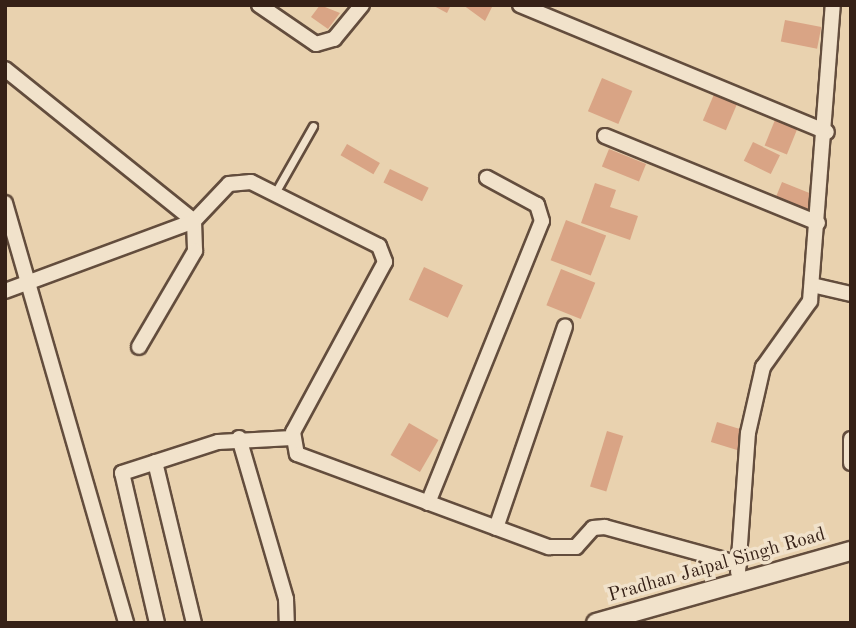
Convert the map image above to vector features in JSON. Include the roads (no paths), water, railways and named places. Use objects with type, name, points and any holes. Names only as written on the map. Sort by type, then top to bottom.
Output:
[{"type":"street","points":[[259,5],[316,44],[334,38],[362,5]]},
{"type":"street","points":[[520,5],[827,132]]},
{"type":"street","points":[[736,583],[748,433],[763,367],[774,345],[797,325],[812,285],[827,132],[833,5]]},
{"type":"street","points":[[5,69],[194,220],[195,251],[139,347]]},
{"type":"street","points":[[605,136],[818,223]]},
{"type":"street","points":[[428,503],[542,221],[537,205],[487,178]]},
{"type":"street","points":[[5,291],[32,284],[194,220],[237,181],[274,194],[379,246],[385,262],[292,439],[298,454],[562,551],[576,547],[593,528],[605,527],[739,564]]},
{"type":"street","points":[[5,203],[32,284],[126,623]]},
{"type":"street","points":[[812,285],[851,294]]},
{"type":"street","points":[[496,528],[565,326]]},
{"type":"street","points":[[156,623],[122,473],[239,438],[292,439]]},
{"type":"street","points":[[239,438],[286,599],[287,623]]},
{"type":"street","points":[[851,439],[851,463]]},
{"type":"street","points":[[155,462],[194,623]]},
{"type":"street","name":"Pradhan Jaipal Singh Road","points":[[596,623],[851,551]]},
{"type":"lane","points":[[274,194],[313,126]]}]
